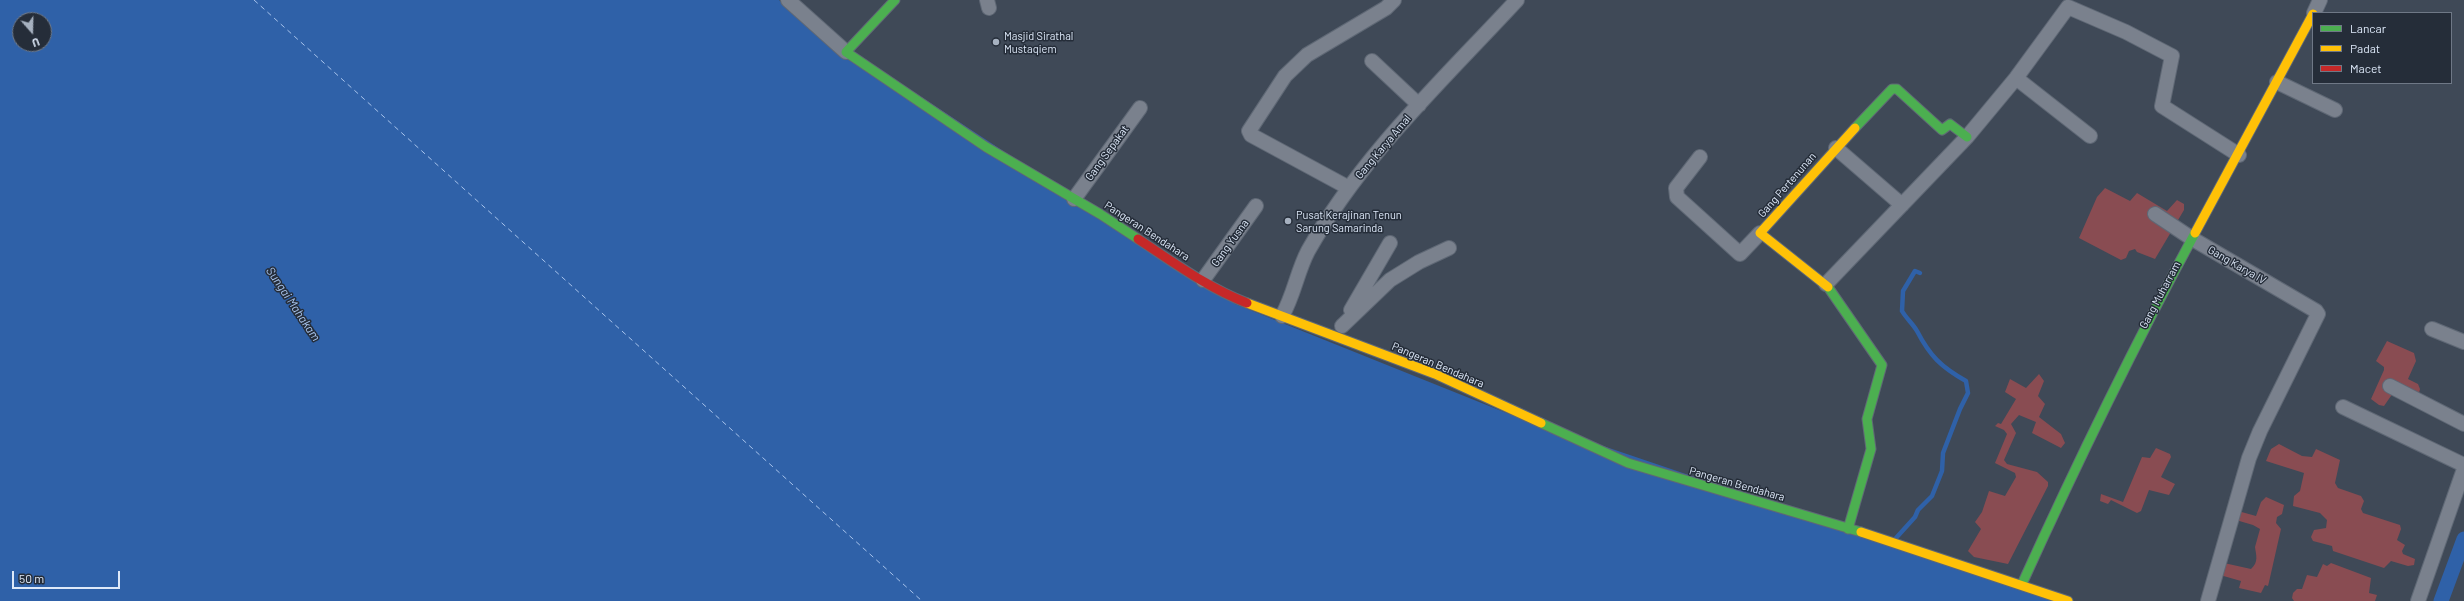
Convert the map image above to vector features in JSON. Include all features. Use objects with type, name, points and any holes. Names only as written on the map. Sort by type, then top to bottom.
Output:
[{"type":"street","points":[[788,0],[846,52],[894,0]]},
{"type":"street","points":[[1349,188],[1251,135],[1249,131],[1285,76],[1307,55],[1386,8],[1394,0]]},
{"type":"street","name":"Gang Karya Amal","points":[[1282,316],[1309,251],[1349,188],[1387,139],[1517,0]]},
{"type":"street","name":"Gang Muharram","points":[[2314,12],[2320,0]]},
{"type":"street","points":[[1826,284],[1967,137],[2016,78],[2068,7],[2126,32],[2172,56],[2162,106],[2239,155]]},
{"type":"street","name":"Gang Muharram","points":[[2022,584],[2078,460],[2191,238],[2239,155],[2312,16]]},
{"type":"street","name":"Pangeran Bendahara","points":[[846,52],[986,147],[1074,199],[1231,297],[1282,316],[1340,332],[1628,463],[1882,538],[1902,546],[2022,584],[2068,601]]},
{"type":"street","points":[[1372,61],[1419,105]]},
{"type":"street","points":[[2016,78],[2090,136]]},
{"type":"street","points":[[2277,82],[2335,110]]},
{"type":"street","name":"Gang Pertenunan","points":[[1848,529],[1872,449],[1867,419],[1882,365],[1879,356],[1826,284],[1760,233],[1836,148],[1894,89],[1942,130],[1950,124],[1967,137]]},
{"type":"street","name":"Gang Sepakat","points":[[1074,199],[1140,108]]},
{"type":"street","points":[[1836,148],[1902,205]]},
{"type":"street","points":[[1700,157],[1676,188],[1677,197],[1740,254],[1760,233]]},
{"type":"street","name":"Gang Yusna","points":[[1203,280],[1256,206]]},
{"type":"street","name":"Gang Karya IV","points":[[2155,214],[2191,238],[2316,311],[2318,316],[2280,388],[2257,438],[2208,601]]},
{"type":"street","points":[[1340,332],[1390,243]]},
{"type":"street","points":[[1340,332],[1390,280],[1419,262],[1449,248]]},
{"type":"street","points":[[2432,329],[2464,342]]},
{"type":"street","points":[[2390,386],[2464,424]]},
{"type":"street","points":[[2343,407],[2464,465]]},
{"type":"street","points":[[2418,601],[2464,469]]},
{"type":"shaded area","points":[[2105,188],[2130,201],[2137,193],[2167,211],[2177,200],[2184,204],[2184,210],[2155,259],[2137,252],[2135,249],[2129,251],[2126,258],[2121,260],[2079,238],[2097,197]]},
{"type":"shaded area","points":[[2387,341],[2414,353],[2416,361],[2408,379],[2418,384],[2420,389],[2419,393],[2393,393],[2384,406],[2379,405],[2371,399],[2384,370],[2384,367],[2376,361]]},
{"type":"shaded area","points":[[2039,374],[2044,381],[2038,396],[2045,404],[2039,417],[2061,434],[2065,443],[2061,448],[2032,433],[2036,422],[2019,415],[2011,424],[2016,433],[2004,460],[2007,464],[2037,472],[2048,482],[2048,486],[2008,564],[1974,557],[1968,551],[1981,529],[1975,522],[1982,512],[1989,491],[2005,496],[2016,477],[2015,473],[1995,463],[2007,434],[2004,430],[1995,426],[1998,423],[2001,424],[2016,399],[2005,392],[2010,379],[2026,388]]},
{"type":"shaded area","points":[[2279,444],[2302,456],[2312,457],[2316,449],[2340,460],[2335,483],[2338,488],[2361,496],[2364,501],[2361,509],[2363,513],[2400,525],[2401,529],[2397,540],[2405,545],[2402,551],[2403,554],[2415,559],[2414,565],[2408,566],[2391,561],[2384,568],[2333,551],[2332,546],[2313,541],[2311,537],[2314,530],[2326,528],[2327,520],[2320,513],[2293,506],[2294,496],[2300,491],[2304,473],[2266,461],[2271,449]]},
{"type":"shaded area","points":[[2156,448],[2170,454],[2171,457],[2161,477],[2175,484],[2169,495],[2149,490],[2141,511],[2137,513],[2111,500],[2108,504],[2100,501],[2101,494],[2123,502],[2142,457],[2150,458]]},
{"type":"shaded area","points":[[2266,497],[2284,505],[2282,514],[2277,517],[2276,523],[2281,529],[2268,586],[2265,585],[2261,593],[2239,588],[2241,581],[2220,575],[2224,563],[2251,569],[2254,566],[2256,558],[2255,547],[2260,529],[2253,525],[2236,520],[2238,511],[2256,516],[2261,502]]},
{"type":"shaded area","points":[[2331,563],[2371,578],[2369,593],[2377,595],[2375,601],[2294,601],[2292,598],[2293,593],[2297,589],[2302,589],[2307,575],[2317,577],[2323,564],[2327,566]]},
{"type":"water","name":"Sungai Mahakam","points":[[0,0],[779,0],[791,11],[1235,304],[1509,414],[2060,601],[0,601]]},
{"type":"waterway","points":[[1896,538],[1915,517],[1918,510],[1932,496],[1942,471],[1943,453],[1960,409],[1968,393],[1966,381],[1943,366],[1937,360],[1902,311],[1903,291],[1915,271],[1920,273]]},
{"type":"waterway","points":[[2441,601],[2464,539]]},
{"type":"ferry route","points":[[254,0],[922,601]]},
{"type":"traffic: fast","points":[[895,0],[846,52],[986,147],[1100,214],[1138,239]]},
{"type":"traffic: fast","points":[[1855,128],[1892,89],[1897,89],[1942,130],[1950,124],[1967,137]]},
{"type":"traffic: fast","points":[[2022,584],[2106,407],[2149,320],[2195,233]]},
{"type":"traffic: fast","points":[[1828,287],[1882,365],[1867,419],[1871,449],[1848,529]]},
{"type":"traffic: fast","points":[[1541,423],[1628,463],[1861,532]]},
{"type":"traffic: slow","points":[[2195,233],[2312,16]]},
{"type":"traffic: slow","points":[[1828,287],[1760,233],[1855,128]]},
{"type":"traffic: slow","points":[[1247,303],[1435,374],[1541,423]]},
{"type":"traffic: slow","points":[[1861,532],[2068,601]]},
{"type":"traffic: jam","points":[[1138,239],[1218,290],[1247,303]]},
{"type":"place","name":"Masjid Sirathal Mustaqiem","points":[[996,42]]},
{"type":"place","name":"Pusat Kerajinan Tenun Sarung Samarinda","points":[[1288,221]]}]
